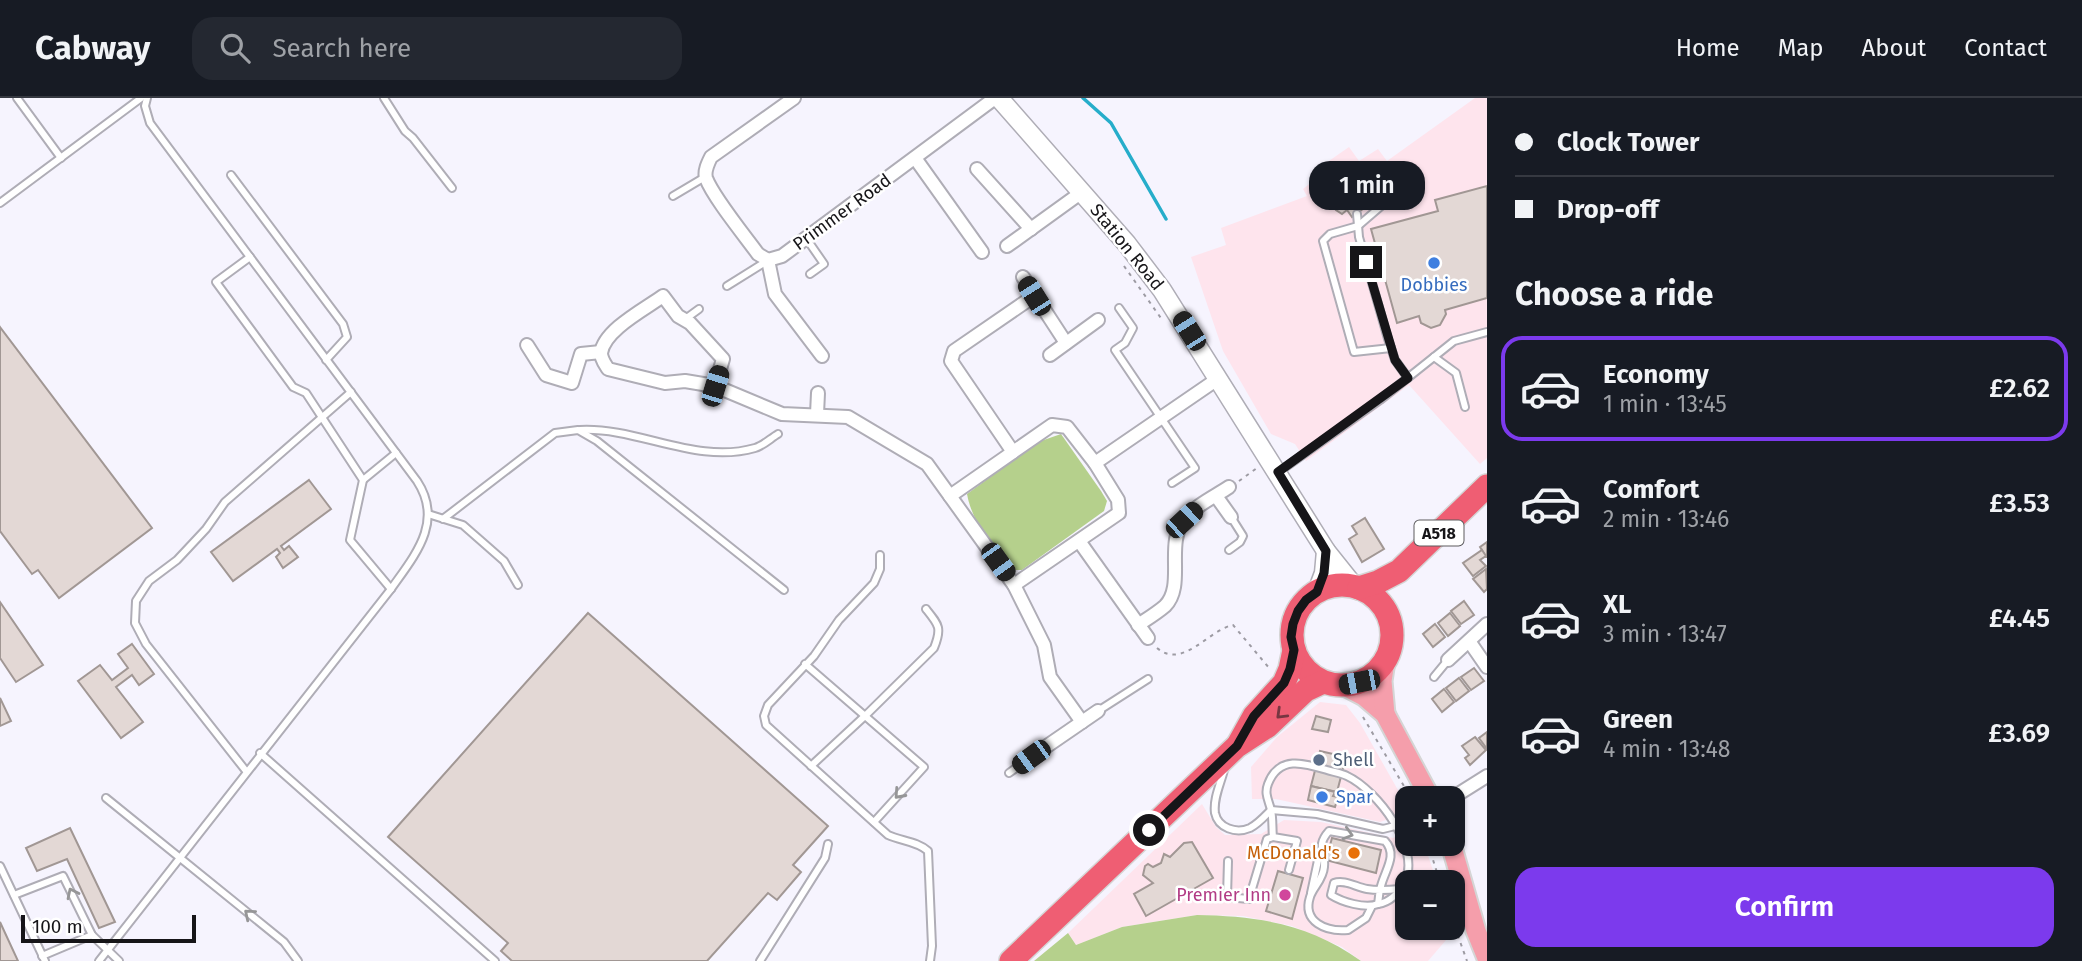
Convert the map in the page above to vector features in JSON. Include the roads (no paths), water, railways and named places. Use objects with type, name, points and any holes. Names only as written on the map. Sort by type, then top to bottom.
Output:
[{"type":"highway","name":"A518","points":[[1356,587],[1378,583],[1399,571],[1487,486]]},
{"type":"highway","points":[[1388,617],[1399,571]]},
{"type":"highway","points":[[1011,961],[1232,750],[1268,726],[1306,690],[1359,682],[1374,674],[1385,661],[1391,647],[1392,632],[1381,604],[1356,587],[1312,589],[1298,611],[1288,646],[1290,669],[1284,683],[1254,716],[1232,750]]},
{"type":"highway","points":[[1288,646],[1310,674],[1333,684]]},
{"type":"main road","points":[[1385,661],[1382,681],[1385,714]]},
{"type":"main road","points":[[1333,684],[1364,696],[1385,714],[1424,786]]},
{"type":"main road","points":[[1454,856],[1476,931],[1487,958]]},
{"type":"street","name":"Primmer Road","points":[[768,260],[782,256],[997,98]]},
{"type":"street","name":"Station Road","points":[[997,98],[1127,244],[1162,290],[1326,551],[1356,587]]},
{"type":"street","points":[[786,100],[711,157],[706,166],[705,177],[758,254],[768,260],[775,294],[822,356]]},
{"type":"street","points":[[915,158],[982,252]]},
{"type":"street","points":[[977,169],[1031,229]]},
{"type":"street","points":[[1007,246],[1082,192]]},
{"type":"street","points":[[1023,277],[1066,343]]},
{"type":"street","points":[[715,386],[723,359],[678,316],[663,296],[609,335],[601,352],[607,369],[665,383],[685,381],[715,386],[782,414],[848,417],[927,464],[1014,585],[1044,645],[1050,677],[1082,722]]},
{"type":"street","points":[[1013,452],[951,361],[954,351],[1034,296]]},
{"type":"street","points":[[1050,355],[1098,320]]},
{"type":"street","points":[[527,345],[547,375],[572,383],[581,354],[601,352]]},
{"type":"street","points":[[1094,463],[1219,378]]},
{"type":"street","points":[[817,414],[818,393]]},
{"type":"street","points":[[950,496],[1052,425],[1067,426],[1094,463],[1118,499],[1119,513],[1014,585]]},
{"type":"street","points":[[1138,625],[1167,605],[1172,591],[1175,565],[1174,538],[1184,520],[1229,487]]},
{"type":"street","points":[[1216,496],[1231,517]]},
{"type":"street","points":[[1079,541],[1147,638]]},
{"type":"street","points":[[1312,589],[1324,573],[1326,551]]},
{"type":"street","points":[[1448,660],[1487,624]]},
{"type":"street","points":[[1469,641],[1487,667]]},
{"type":"street","points":[[1031,757],[1098,710]]},
{"type":"street","points":[[1465,790],[1487,776]]},
{"type":"street","points":[[1480,961],[1487,958]]},
{"type":"lane","points":[[18,98],[61,158]]},
{"type":"lane","points":[[0,203],[141,98]]},
{"type":"lane","points":[[99,961],[391,589],[426,535],[428,514],[425,494],[396,453],[150,122],[145,106],[147,98]]},
{"type":"lane","points":[[384,98],[405,131],[452,188]]},
{"type":"lane","points":[[231,175],[343,324],[347,337],[326,359]]},
{"type":"lane","points":[[673,196],[705,177]]},
{"type":"lane","points":[[1391,348],[1354,352],[1324,239],[1330,234],[1358,226],[1387,201],[1413,193]]},
{"type":"lane","points":[[1357,214],[1359,237],[1391,348],[1395,360],[1408,378]]},
{"type":"lane","points":[[806,238],[824,264],[810,274]]},
{"type":"lane","points":[[250,257],[216,282],[293,387],[306,393],[363,480]]},
{"type":"lane","points":[[727,286],[768,260]]},
{"type":"lane","points":[[1119,308],[1133,328],[1125,343],[1115,350],[1195,468],[1172,483]]},
{"type":"lane","points":[[684,320],[699,309]]},
{"type":"lane","points":[[1278,472],[1408,378],[1454,341],[1487,331]]},
{"type":"lane","points":[[1434,357],[1456,373],[1465,407]]},
{"type":"lane","points":[[246,771],[146,644],[135,622],[136,601],[149,581],[177,560],[206,529],[225,502],[351,392]]},
{"type":"lane","points":[[443,519],[555,433],[599,429],[705,452],[717,452],[757,448],[778,433]]},
{"type":"lane","points":[[579,430],[608,449],[784,590]]},
{"type":"lane","points":[[391,589],[350,540],[363,480],[396,453]]},
{"type":"lane","points":[[428,514],[463,526],[504,561],[518,585]]},
{"type":"lane","points":[[1229,550],[1240,542],[1243,536],[1231,517]]},
{"type":"lane","points":[[880,555],[880,569],[874,583],[839,620],[806,664],[768,705],[764,716],[766,725],[888,835],[901,841],[921,844],[928,850],[932,946],[930,961]]},
{"type":"lane","points":[[811,766],[934,648],[940,635],[938,624],[926,609]]},
{"type":"lane","points":[[1434,677],[1448,660]]},
{"type":"lane","points":[[806,664],[924,767],[874,822]]},
{"type":"lane","points":[[1098,710],[1148,678]]},
{"type":"lane","points":[[1232,750],[1215,799],[1215,814],[1220,824],[1232,831],[1249,829],[1271,810],[1317,814],[1383,829],[1395,827]]},
{"type":"lane","points":[[260,753],[495,961]]},
{"type":"lane","points":[[1009,773],[1031,757]]},
{"type":"lane","points":[[1273,837],[1271,810],[1266,797],[1267,785],[1278,769],[1298,762],[1348,776],[1381,805],[1395,823]]},
{"type":"lane","points":[[106,798],[284,942],[298,961]]},
{"type":"lane","points":[[1331,830],[1385,841],[1391,848],[1375,905],[1370,914],[1353,928],[1342,931],[1313,921],[1309,915],[1311,893],[1319,884],[1324,867],[1320,849],[1326,833],[1331,830]]},
{"type":"lane","points":[[1228,862],[1227,897],[1249,899],[1267,839],[1273,837],[1297,841],[1289,870]]},
{"type":"lane","points":[[760,961],[825,858],[828,844]]},
{"type":"lane","points":[[0,866],[43,959],[92,935]]},
{"type":"lane","points":[[14,895],[63,876],[92,935],[119,961]]},
{"type":"lane","points":[[1395,892],[1380,891],[1338,881],[1334,883],[1331,891],[1335,898],[1375,905],[1395,897]]},
{"type":"waterway","points":[[1083,98],[1111,123],[1166,219]]},
{"type":"place","name":"Dobbies","points":[[1434,263]]},
{"type":"place","name":"Shell","points":[[1319,760]]},
{"type":"place","name":"Spar","points":[[1322,797]]},
{"type":"place","name":"McDonald's","points":[[1354,853]]},
{"type":"place","name":"Premier Inn","points":[[1285,895]]}]
